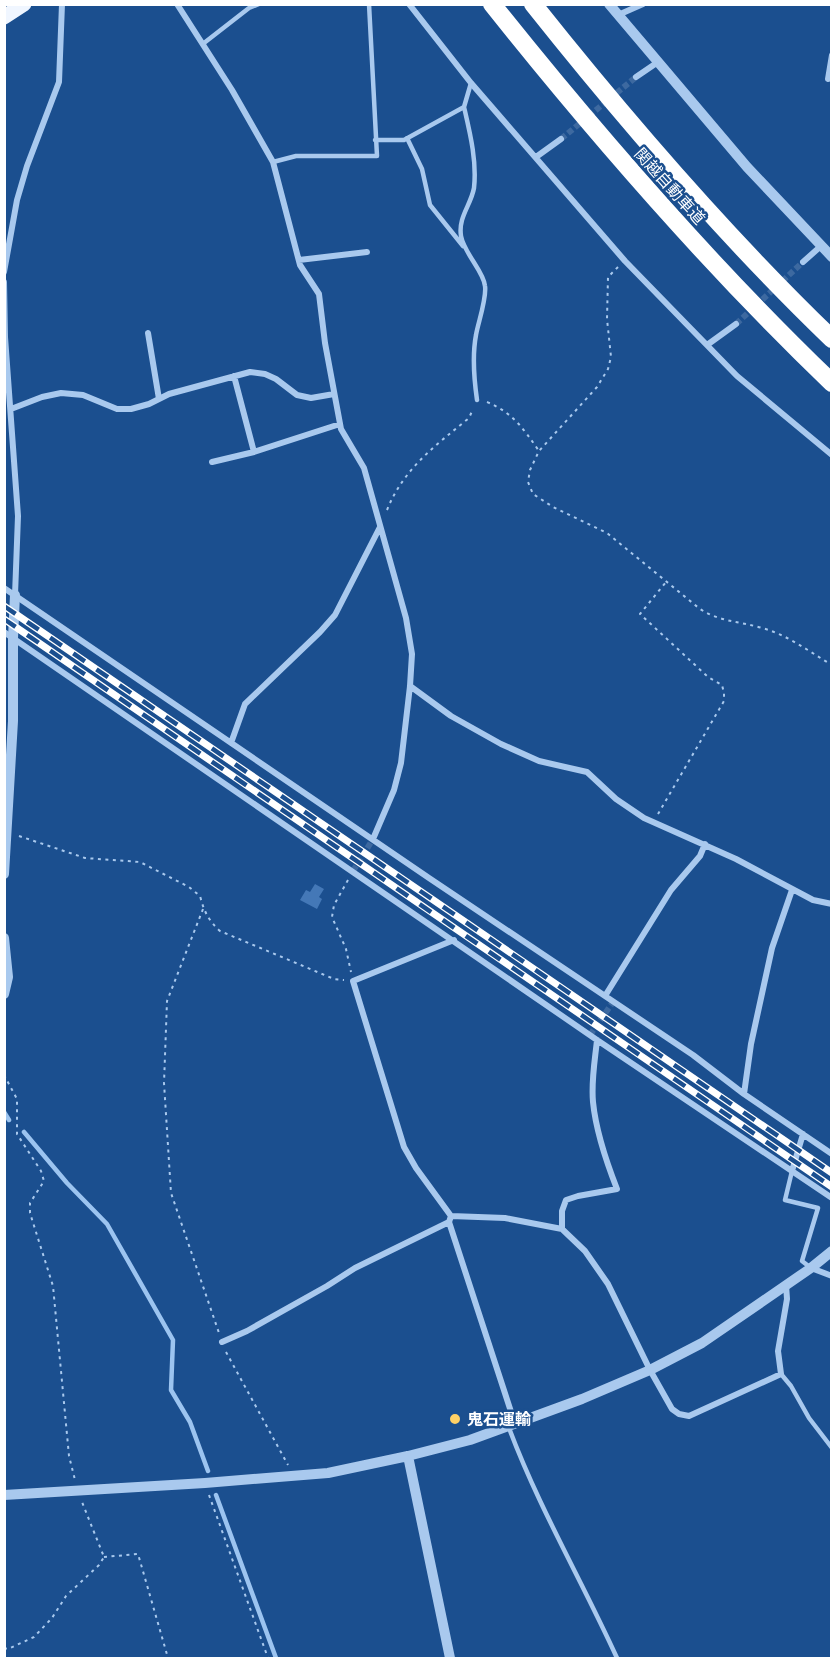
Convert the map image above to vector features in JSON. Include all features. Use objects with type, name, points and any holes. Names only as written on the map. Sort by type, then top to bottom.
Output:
[{"type":"highway","name":"関越自動車道","points":[[492,4],[562,92],[656,200],[752,304],[831,383]]},
{"type":"highway","name":"関越自動車道","points":[[533,4],[666,164],[736,242],[831,339]]},
{"type":"main road","points":[[4,17],[24,4]]},
{"type":"street","points":[[4,272],[17,200],[27,166],[59,82],[62,4]]},
{"type":"street","points":[[177,4],[204,43],[273,162],[299,260],[319,294],[340,424],[364,468],[406,618],[412,654],[400,763],[394,790],[373,839]]},
{"type":"street","points":[[409,4],[471,83],[625,261],[737,376],[831,454]]},
{"type":"street","points":[[609,4],[747,167],[831,257]]},
{"type":"street","points":[[617,15],[642,4]]},
{"type":"street","points":[[828,79],[831,55]]},
{"type":"street","points":[[636,77],[658,62]]},
{"type":"street","points":[[536,157],[561,139]]},
{"type":"street","points":[[4,225],[12,225]]},
{"type":"street","points":[[803,262],[821,246]]},
{"type":"street","points":[[299,260],[367,252]]},
{"type":"street","points":[[4,282],[5,337],[18,516],[15,595],[9,635],[13,721],[4,874]]},
{"type":"street","points":[[707,345],[736,324]]},
{"type":"street","points":[[148,333],[159,399]]},
{"type":"street","points":[[11,410],[42,397],[61,393],[83,395],[117,410],[131,409],[169,394],[250,372],[265,374],[276,379],[297,395],[311,398],[334,394]]},
{"type":"street","points":[[234,376],[254,452]]},
{"type":"street","points":[[212,462],[254,452],[340,424]]},
{"type":"street","points":[[231,743],[245,704],[335,615],[380,527]]},
{"type":"street","points":[[4,588],[693,1055],[744,1094],[831,1154]]},
{"type":"street","points":[[9,635],[597,1040],[831,1198]]},
{"type":"street","points":[[410,686],[451,716],[501,744],[539,761],[587,772],[616,800],[653,822],[736,859],[813,900],[831,904]]},
{"type":"street","points":[[605,996],[671,890],[700,856],[705,844]]},
{"type":"street","points":[[744,1094],[751,1044],[772,948],[792,890]]},
{"type":"street","points":[[4,938],[8,977],[4,994]]},
{"type":"street","points":[[454,940],[353,981],[384,1075],[391,1108],[404,1147],[450,1219],[512,1426]]},
{"type":"street","points":[[562,1229],[562,1211],[566,1200],[617,1189],[603,1154],[593,1101],[597,1040]]},
{"type":"street","points":[[792,1172],[803,1134]]},
{"type":"street","points":[[222,1342],[247,1331],[327,1287],[355,1268],[450,1219],[505,1218],[562,1229],[585,1251],[608,1284],[650,1370],[672,1409],[688,1416],[781,1374],[778,1351],[787,1299],[786,1285]]},
{"type":"street","points":[[4,1495],[205,1484],[328,1473],[470,1440],[512,1426],[650,1370],[702,1343],[811,1268],[831,1251]]},
{"type":"street","points":[[811,1268],[831,1276]]},
{"type":"street","points":[[408,1456],[450,1659]]},
{"type":"lane","points":[[204,43],[249,8],[259,4]]},
{"type":"lane","points":[[273,162],[296,156],[377,156],[369,4]]},
{"type":"lane","points":[[471,83],[464,107],[475,171],[473,191],[463,212],[461,235],[485,285],[481,320],[476,336],[474,368],[477,399]]},
{"type":"lane","points":[[375,140],[404,140],[464,107]]},
{"type":"lane","points":[[407,138],[422,169],[423,183],[430,205],[466,249]]},
{"type":"lane","points":[[792,1172],[785,1200],[819,1208],[802,1261],[811,1268]]},
{"type":"lane","points":[[781,1374],[831,1448]]},
{"type":"lane","points":[[512,1426],[531,1484],[597,1613],[617,1659]]},
{"type":"path","points":[[625,261],[608,277],[607,319],[611,357],[608,369],[597,387],[539,452],[530,470],[528,482],[532,494],[553,507],[607,532],[666,582],[714,618],[763,628],[797,642],[831,665]]},
{"type":"path","points":[[380,527],[394,494],[413,466],[469,418],[477,399],[502,408],[513,416],[539,452]]},
{"type":"path","points":[[653,822],[724,701],[722,685],[708,677],[640,614],[666,582]]},
{"type":"path","points":[[8,832],[85,858],[140,862],[189,887],[200,896],[203,909],[210,922],[220,931],[334,979],[353,981],[346,949],[332,916],[334,904],[353,871]]},
{"type":"path","points":[[203,909],[167,1001],[165,1083],[171,1193],[222,1342],[233,1366],[287,1459],[291,1476]]},
{"type":"path","points":[[4,1075],[17,1099],[17,1134],[41,1171],[44,1181],[30,1203],[30,1213],[53,1287],[69,1456],[77,1491],[104,1557]]},
{"type":"path","points":[[205,1484],[268,1659]]},
{"type":"path","points":[[104,1557],[138,1554],[168,1659]]},
{"type":"path","points":[[4,1648],[34,1637],[52,1618],[66,1596],[99,1565],[104,1557]]},
{"type":"building","points":[[315,884],[324,889],[319,897],[322,899],[317,909],[300,900],[306,890],[310,892]]},
{"type":"waterway","points":[[4,1112],[9,1120]]},
{"type":"waterway","points":[[24,1132],[67,1183],[107,1224],[173,1340],[171,1390],[190,1422],[208,1471]]},
{"type":"waterway","points":[[216,1495],[276,1658]]},
{"type":"tunnel","points":[[561,139],[636,77]]},
{"type":"tunnel","points":[[736,324],[803,262]]},
{"type":"tunnel","points":[[353,871],[373,839]]},
{"type":"tunnel","points":[[590,1035],[613,1002]]},
{"type":"railway","points":[[4,606],[832,1173]]},
{"type":"railway","points":[[4,619],[832,1187]]},
{"type":"place","name":"鬼石運輸","points":[[455,1419]]}]
